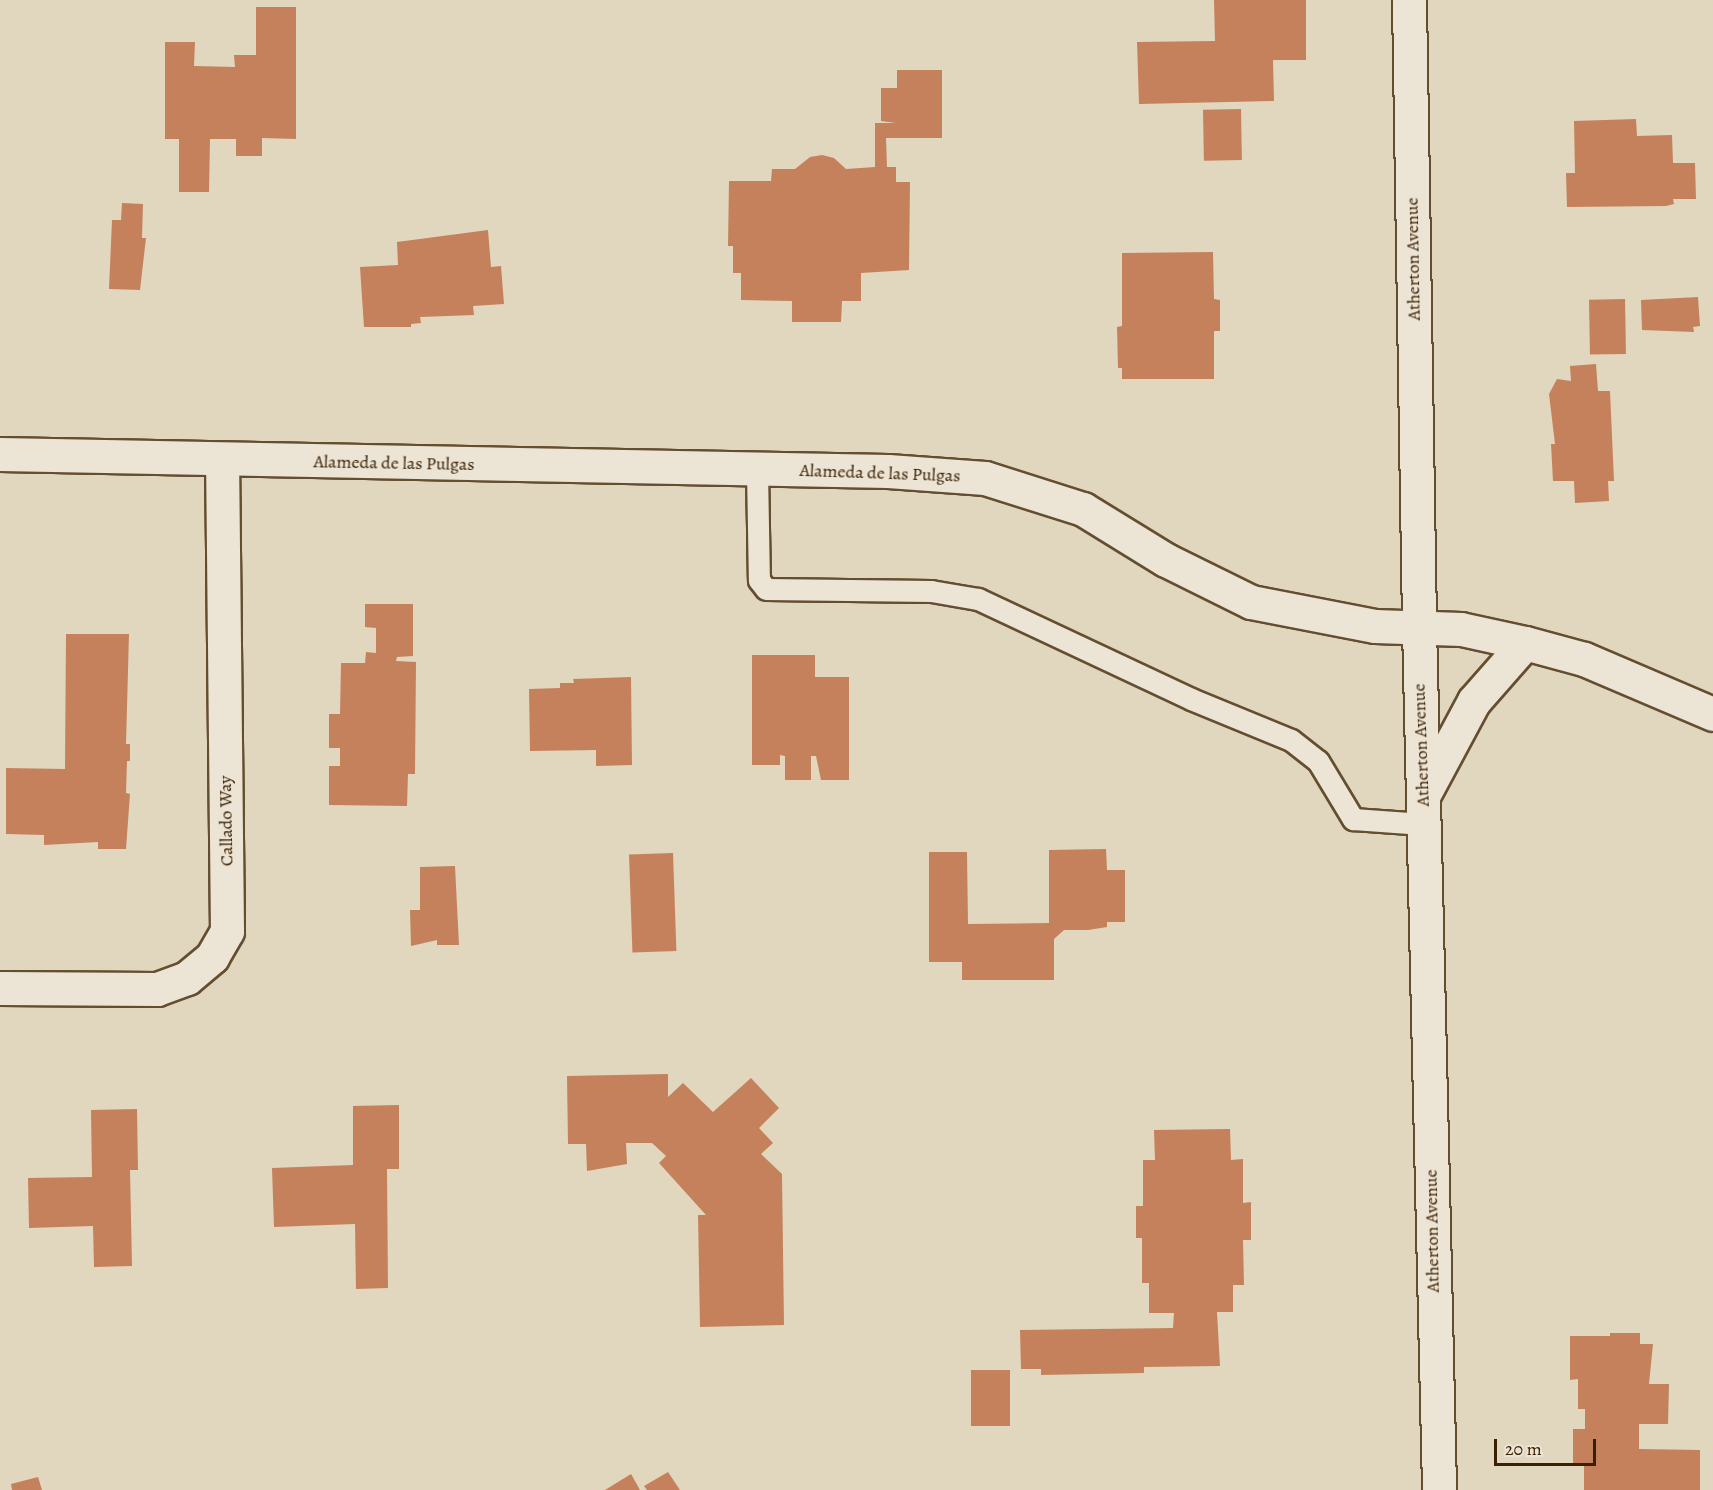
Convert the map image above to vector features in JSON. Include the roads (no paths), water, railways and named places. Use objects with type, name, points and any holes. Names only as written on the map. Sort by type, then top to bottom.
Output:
[{"type":"street","name":"Atherton Avenue","points":[[1409,0],[1419,626],[1439,1490]]},
{"type":"street","name":"Alameda de las Pulgas","points":[[0,454],[888,471],[985,478],[1083,509],[1166,560],[1251,602],[1375,626],[1461,629],[1525,643],[1584,659],[1713,714]]},
{"type":"street","name":"Callado Way","points":[[0,988],[157,989],[188,978],[212,957],[227,931],[222,460]]},
{"type":"street","points":[[1423,811],[1474,701],[1525,643]]},
{"type":"lane","points":[[757,470],[759,580],[766,589],[931,591],[978,599],[1191,699],[1291,740],[1317,760],[1353,819],[1423,811]]}]
